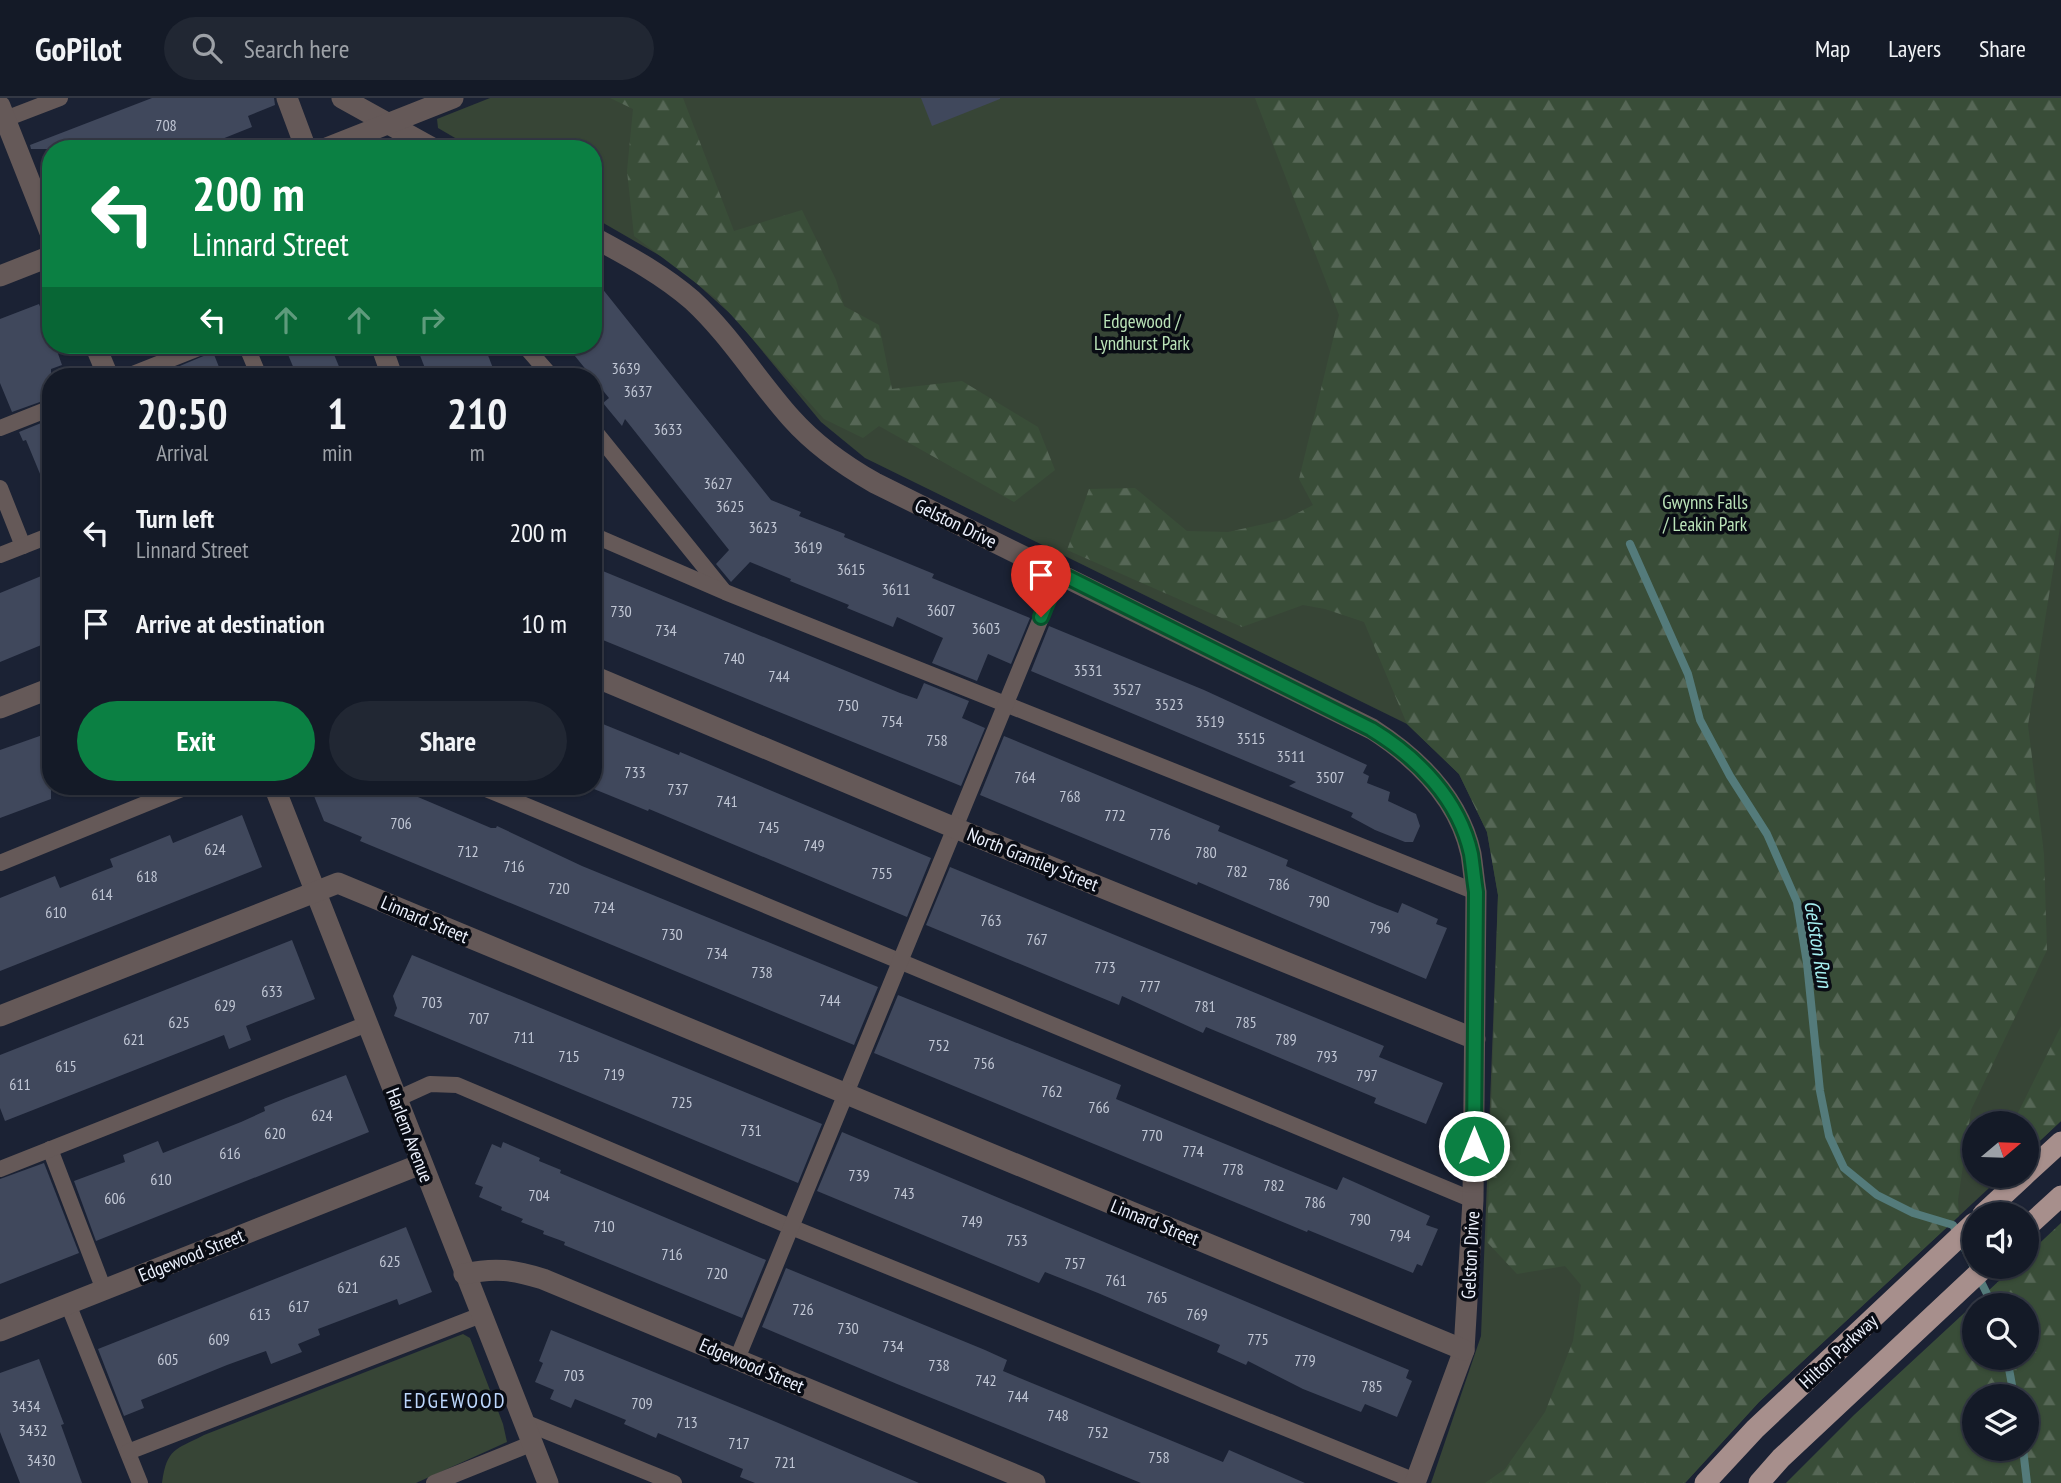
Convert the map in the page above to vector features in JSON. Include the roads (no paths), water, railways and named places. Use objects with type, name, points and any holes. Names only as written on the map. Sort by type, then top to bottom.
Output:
[{"type":"main road","points":[[2039,1162],[2061,1142]]},
{"type":"main road","points":[[1996,1202],[2011,1188]]},
{"type":"main road","points":[[2039,1216],[2054,1202]]},
{"type":"main road","name":"Hilton Parkway","points":[[1705,1483],[1755,1430],[1962,1234]]},
{"type":"main road","name":"Hilton Parkway","points":[[1759,1483],[1781,1458],[1972,1279]]},
{"type":"street","points":[[287,98],[303,140]]},
{"type":"street","points":[[342,98],[417,140]]},
{"type":"street","points":[[347,140],[453,98]]},
{"type":"street","points":[[2,116],[42,213]]},
{"type":"street","name":"Gelston Drive","points":[[602,242],[658,273],[693,301],[721,330],[792,420],[846,467],[875,484],[1371,729],[1401,747],[1423,768],[1444,795],[1460,821],[1471,853],[1476,892],[1473,1200],[1464,1350],[1415,1482]]},
{"type":"street","points":[[0,276],[42,260]]},
{"type":"street","name":"North Grantley Street","points":[[602,680],[956,828],[1475,1039]]},
{"type":"street","points":[[0,708],[42,692]]},
{"type":"street","name":"Harlem Avenue","points":[[278,795],[548,1483]]},
{"type":"street","name":"Linnard Street","points":[[0,1016],[338,883],[1464,1350]]},
{"type":"street","name":"Edgewood Street","points":[[0,1331],[421,1164]]},
{"type":"street","name":"Edgewood Street","points":[[464,1274],[490,1268],[513,1270],[543,1279],[1035,1483]]},
{"type":"lane","points":[[2,116],[60,98]]},
{"type":"lane","points":[[148,368],[183,354]]},
{"type":"lane","points":[[532,354],[544,368]]},
{"type":"lane","points":[[0,428],[42,412]]},
{"type":"lane","points":[[602,440],[725,592]]},
{"type":"lane","points":[[0,488],[23,546]]},
{"type":"lane","points":[[0,555],[42,539]]},
{"type":"lane","points":[[602,539],[725,592],[1476,892]]},
{"type":"lane","points":[[737,1359],[1059,573]]},
{"type":"lane","points":[[0,863],[167,795]]},
{"type":"lane","points":[[501,795],[1473,1200]]},
{"type":"lane","points":[[2,1163],[50,1149],[367,1024]]},
{"type":"lane","points":[[397,1099],[430,1084],[457,1086],[791,1227],[1415,1482]]},
{"type":"lane","points":[[50,1149],[104,1290]]},
{"type":"lane","points":[[68,1304],[140,1483]]},
{"type":"lane","points":[[128,1452],[481,1315]]},
{"type":"lane","points":[[524,1422],[674,1483]]},
{"type":"lane","points":[[434,1483],[533,1443]]},
{"type":"waterway","name":"Gelston Run","points":[[1630,544],[1688,674],[1700,720],[1730,776],[1767,834],[1797,902],[1807,963],[1820,1091],[1829,1136],[1844,1168],[1877,1195],[1913,1213],[1953,1225],[1987,1293]]},
{"type":"waterway","name":"Gelston Run","points":[[2009,1370],[2012,1384]]},
{"type":"waterway","name":"Gelston Run","points":[[2024,1461],[2027,1483]]},
{"type":"district","name":"EDGEWOOD","points":[[455,1401]]},
{"type":"park label","name":"Edgewood / Lyndhurst Park","points":[[1142,332]]},
{"type":"park label","name":"Gwynns Falls / Leakin Park","points":[[1705,513]]}]
